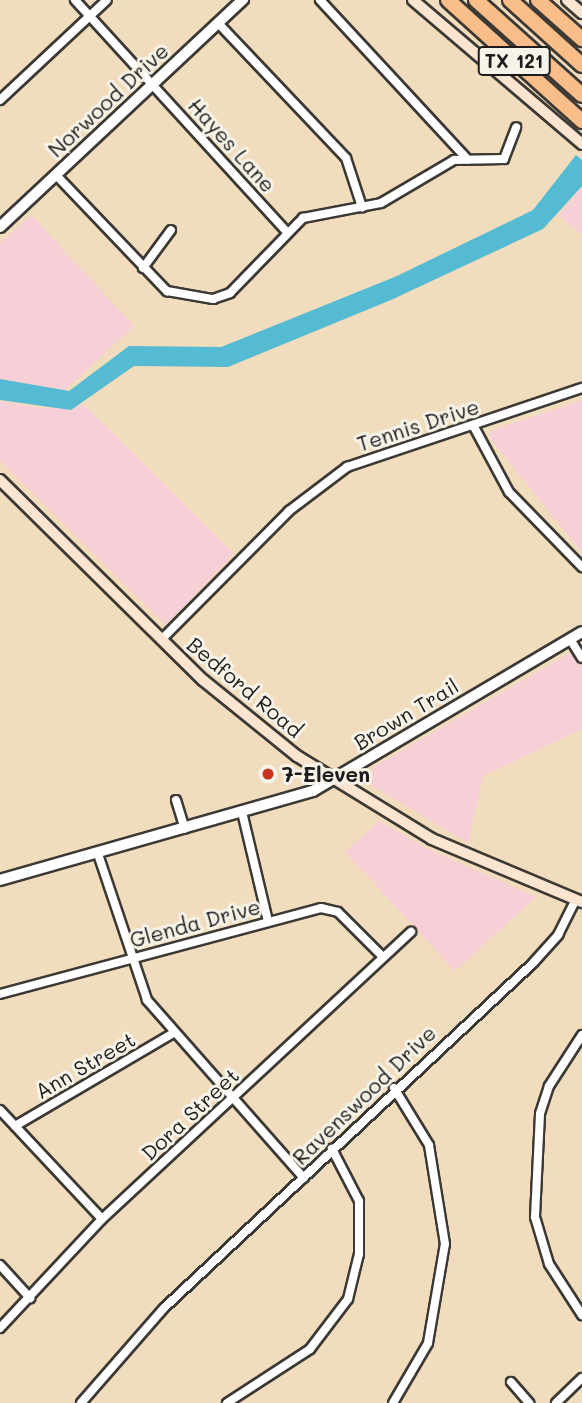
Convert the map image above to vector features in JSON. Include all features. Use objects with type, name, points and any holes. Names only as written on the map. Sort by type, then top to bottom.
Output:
[{"type":"highway","name":"TX 121","points":[[448,0],[582,121]]},
{"type":"highway","points":[[476,0],[582,95]]},
{"type":"highway","points":[[510,0],[582,65]]},
{"type":"highway","name":"TX 121","points":[[538,0],[582,39]]},
{"type":"main road","points":[[413,0],[444,30],[582,144]]},
{"type":"main road","points":[[568,0],[582,13]]},
{"type":"main road","name":"Bedford Road","points":[[0,480],[161,640],[265,732],[333,781],[477,862],[579,901]]},
{"type":"street","name":"Hayes Lane","points":[[75,0],[285,230]]},
{"type":"street","points":[[0,100],[107,0]]},
{"type":"street","name":"Norwood Drive","points":[[0,228],[243,0]]},
{"type":"street","points":[[320,0],[467,159]]},
{"type":"street","points":[[218,23],[346,158],[362,207]]},
{"type":"street","points":[[56,175],[142,268],[173,295],[222,298],[285,230],[316,212],[380,203],[442,164],[467,159],[505,159],[516,127]]},
{"type":"street","points":[[142,268],[171,230]]},
{"type":"street","name":"Tennis Drive","points":[[161,640],[325,481],[376,453],[473,425],[582,388]]},
{"type":"street","points":[[473,425],[509,492],[582,567]]},
{"type":"street","name":"Brown Trail","points":[[0,880],[185,829],[333,781],[582,632]]},
{"type":"street","points":[[570,639],[582,659]]},
{"type":"street","points":[[176,800],[185,829]]},
{"type":"street","points":[[242,812],[268,921]]},
{"type":"street","points":[[98,853],[147,1000],[172,1034],[304,1178]]},
{"type":"street","name":"Ravenswood Drive","points":[[81,1403],[164,1308],[304,1178],[394,1088],[541,955],[579,901]]},
{"type":"street","name":"Glenda Drive","points":[[0,994],[268,921],[330,908],[383,957]]},
{"type":"street","name":"Dora Street","points":[[0,1328],[102,1219],[411,932]]},
{"type":"street","name":"Ann Street","points":[[15,1126],[172,1034]]},
{"type":"street","points":[[582,1035],[554,1077],[540,1114],[535,1217],[549,1264],[582,1315]]},
{"type":"street","points":[[394,1088],[429,1145],[445,1244],[428,1343],[395,1402]]},
{"type":"street","points":[[0,1110],[102,1219]]},
{"type":"street","points":[[227,1403],[310,1349],[348,1299],[361,1216],[355,1187],[332,1149]]},
{"type":"street","points":[[0,1265],[30,1298]]},
{"type":"street","points":[[555,1403],[582,1378]]},
{"type":"street","points":[[511,1381],[529,1403]]},
{"type":"shaded area","points":[[582,186],[582,235],[559,215]]},
{"type":"shaded area","points":[[31,215],[134,326],[64,391],[0,379],[0,244]]},
{"type":"shaded area","points":[[582,400],[582,553],[489,437],[492,430]]},
{"type":"shaded area","points":[[0,401],[41,408],[84,405],[234,554],[166,625],[0,461]]},
{"type":"shaded area","points":[[570,653],[582,666],[582,729],[483,776],[468,843],[371,785],[372,768]]},
{"type":"shaded area","points":[[379,821],[426,848],[536,897],[455,971],[345,852]]},
{"type":"water","points":[[576,155],[582,160],[582,186],[543,229],[391,300],[228,367],[134,366],[71,410],[0,400],[0,379],[69,391],[129,346],[221,347],[397,276],[533,210]]},
{"type":"place","name":"7-Eleven","points":[[268,774]]}]
